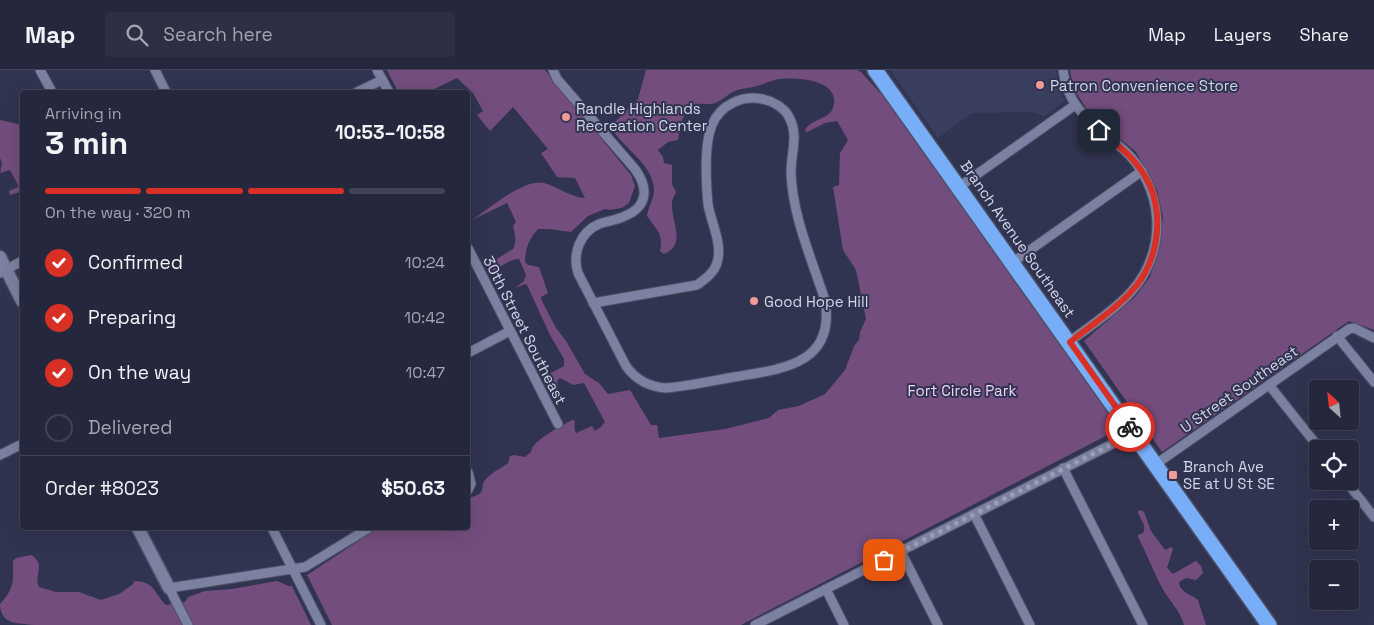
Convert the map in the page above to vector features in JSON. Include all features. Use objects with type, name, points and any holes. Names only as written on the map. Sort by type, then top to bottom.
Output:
[{"type":"highway","name":"Branch Avenue Southeast","points":[[875,70],[1270,625]]},
{"type":"street","points":[[40,70],[51,90]]},
{"type":"street","points":[[155,70],[165,90]]},
{"type":"street","points":[[377,70],[388,90]]},
{"type":"street","points":[[553,70],[557,79],[635,169],[644,185],[643,200],[635,210],[625,216],[593,227],[578,246],[576,256],[577,270],[626,366],[640,381],[654,387],[666,388],[782,368],[805,358],[819,342],[826,321],[825,300],[794,199],[791,170],[795,142],[794,128],[786,112],[768,100],[750,98],[734,101],[718,115],[712,126],[707,154],[708,204],[719,250],[717,264],[709,276],[697,285],[594,303]]},
{"type":"street","points":[[1063,70],[1066,86],[1075,105],[1088,121],[1124,150],[1142,171],[1153,194],[1157,215],[1155,242],[1143,275],[1130,293],[1070,342]]},
{"type":"street","points":[[361,90],[382,80]]},
{"type":"street","points":[[959,187],[1075,105]]},
{"type":"street","points":[[1013,262],[1142,171]]},
{"type":"street","name":"30th Street Southeast","points":[[470,252],[558,424]]},
{"type":"street","points":[[0,257],[3,271],[20,298]]},
{"type":"street","points":[[3,271],[20,262]]},
{"type":"street","points":[[1374,338],[1354,328],[1338,336],[1374,382]]},
{"type":"street","points":[[470,352],[510,331]]},
{"type":"street","name":"U Street Southeast","points":[[1156,464],[1338,336]]},
{"type":"street","points":[[1269,384],[1313,440]]},
{"type":"street","points":[[755,625],[1134,433]]},
{"type":"street","points":[[0,455],[20,445]]},
{"type":"street","points":[[1063,468],[1143,625]]},
{"type":"street","points":[[1353,490],[1374,516]]},
{"type":"street","points":[[974,514],[1030,625]]},
{"type":"street","points":[[139,530],[188,625]]},
{"type":"street","points":[[273,530],[321,625]]},
{"type":"street","points":[[169,588],[305,566],[366,530]]},
{"type":"street","points":[[901,552],[938,625]]},
{"type":"street","points":[[826,589],[844,625]]},
{"type":"shaded area","points":[[890,70],[1056,70],[1059,87],[1065,101],[1045,116],[1031,112],[972,113],[938,138]]},
{"type":"green space","name":"Fort Circle Park","points":[[387,70],[545,70],[631,175],[635,186],[629,203],[622,208],[605,209],[588,216],[571,232],[538,229],[528,244],[525,262],[528,265],[539,267],[548,293],[541,297],[541,299],[556,328],[566,341],[585,374],[599,383],[608,394],[630,390],[651,425],[657,425],[659,438],[725,429],[769,418],[778,410],[799,406],[825,394],[845,370],[854,346],[859,340],[860,332],[866,319],[856,270],[843,250],[833,187],[839,185],[840,153],[848,140],[837,121],[825,123],[807,132],[805,131],[811,124],[829,114],[834,104],[833,96],[829,89],[814,81],[805,79],[773,80],[757,86],[740,89],[715,103],[689,106],[681,122],[678,140],[668,142],[658,150],[663,157],[664,163],[672,165],[672,184],[676,192],[672,203],[676,232],[675,245],[664,254],[660,251],[660,236],[647,216],[654,193],[649,172],[612,129],[614,123],[638,99],[646,70],[857,70],[881,94],[882,92],[1121,428],[741,625],[332,625],[307,575],[375,530],[470,530],[470,497],[481,492],[485,481],[508,463],[510,456],[525,457],[542,438],[572,420],[575,422],[576,433],[592,426],[595,431],[605,422],[584,383],[573,385],[560,378],[557,381],[559,395],[553,391],[548,378],[551,373],[564,366],[564,359],[550,335],[527,285],[515,288],[524,281],[526,275],[519,259],[510,261],[496,269],[502,286],[499,284],[491,267],[492,262],[513,249],[515,243],[513,226],[516,222],[507,203],[472,220],[517,190],[536,183],[544,183],[574,196],[585,198],[575,178],[557,177],[541,153],[548,149],[513,107],[490,131],[477,115],[483,111],[473,93],[457,78],[432,90],[397,90]]},
{"type":"green space","points":[[1070,70],[1374,70],[1374,330],[1349,321],[1162,452],[1084,341],[1135,297],[1150,277],[1159,250],[1163,217],[1157,190],[1136,152],[1090,114],[1073,88]]},
{"type":"green space","points":[[0,120],[20,125],[20,192],[10,195],[9,191],[18,187],[18,185],[10,170],[0,173],[2,163],[0,158]]},
{"type":"green space","points":[[1141,510],[1144,512],[1151,531],[1165,550],[1171,547],[1173,549],[1167,568],[1173,574],[1196,561],[1201,566],[1203,573],[1196,580],[1186,578],[1179,582],[1181,589],[1198,600],[1206,625],[1184,625],[1180,614],[1163,589],[1138,537],[1144,530],[1138,513]]},
{"type":"green space","points":[[31,555],[36,559],[39,566],[37,579],[39,587],[56,592],[79,592],[101,600],[119,594],[135,581],[147,583],[166,605],[185,602],[188,597],[205,591],[232,589],[277,581],[292,586],[311,625],[34,625],[11,622],[3,616],[0,604],[11,588],[13,561],[16,558]]},
{"type":"way so far","points":[[884,560],[1134,433],[1130,427]]},
{"type":"place","name":"Patron Convenience Store","points":[[1040,85]]},
{"type":"place","name":"Randle Highlands Recreation Center","points":[[566,117]]},
{"type":"place","name":"Good Hope Hill","points":[[754,301]]},
{"type":"place","name":"Branch Ave SE at U St SE","points":[[1173,475]]},
{"type":"route","points":[[1099,130],[1130,156],[1147,180],[1153,194],[1156,210],[1156,235],[1154,249],[1149,262],[1133,290],[1125,299],[1070,342],[1130,427]]}]
